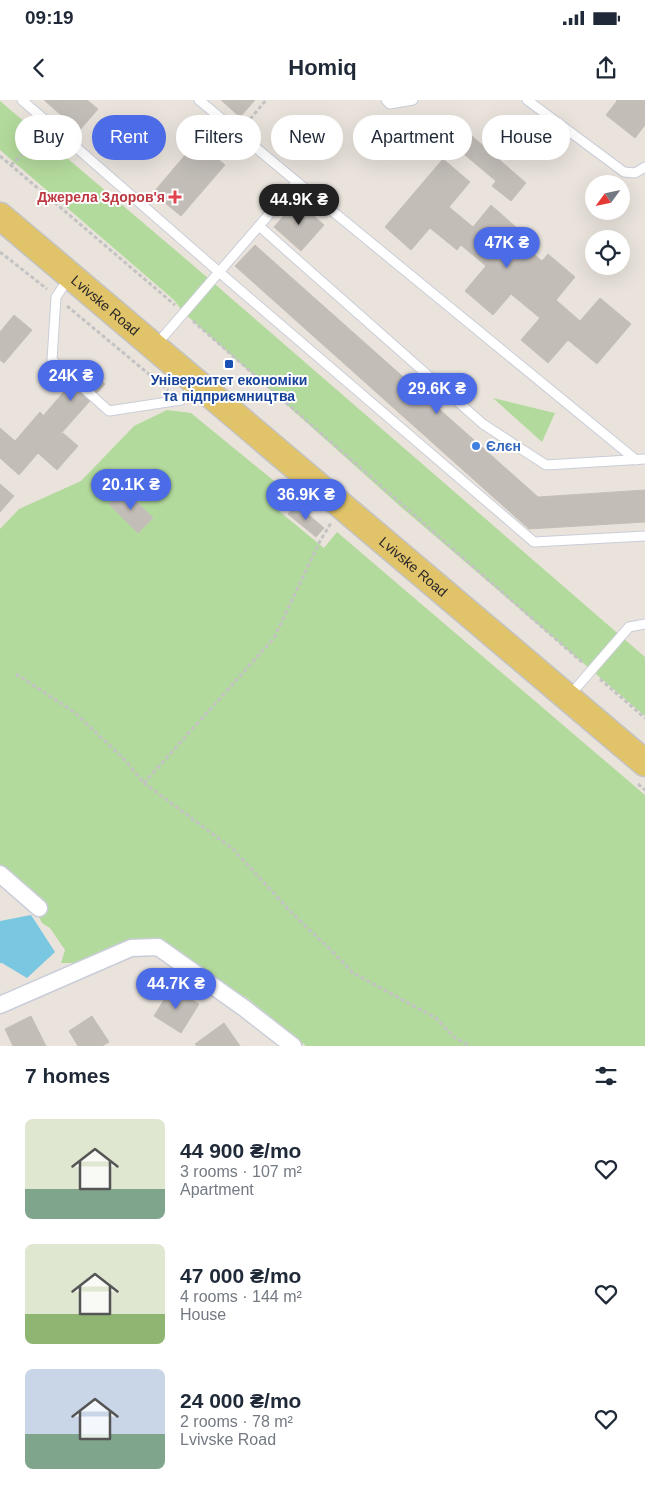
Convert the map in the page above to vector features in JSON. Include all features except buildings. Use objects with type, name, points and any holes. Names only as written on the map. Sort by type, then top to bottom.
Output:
[{"type":"main road","name":"Lvivske Road","points":[[0,216],[645,763]]},
{"type":"street","points":[[0,874],[39,908]]},
{"type":"street","points":[[0,1005],[131,948],[158,947],[244,1008],[293,1046]]},
{"type":"lane","points":[[22,100],[39,115]]},
{"type":"lane","points":[[199,100],[217,115]]},
{"type":"lane","points":[[386,100],[390,104],[413,100]]},
{"type":"lane","points":[[527,100],[624,172],[635,173],[645,167]]},
{"type":"lane","points":[[82,152],[534,542],[645,536]]},
{"type":"lane","points":[[261,152],[641,460]]},
{"type":"lane","points":[[154,347],[297,182]]},
{"type":"lane","points":[[259,226],[483,424],[546,465],[641,460]]},
{"type":"lane","points":[[70,276],[56,297],[52,360],[109,412],[181,400],[197,383]]},
{"type":"lane","points":[[568,698],[629,627],[645,624]]},
{"type":"path","points":[[253,115],[266,100]]},
{"type":"path","points":[[0,156],[184,313],[645,718]]},
{"type":"path","points":[[11,165],[16,160]]},
{"type":"path","points":[[144,783],[274,638],[320,541],[332,523]]},
{"type":"path","points":[[16,674],[74,712],[123,758],[144,783],[233,848],[292,914],[353,973],[436,1018],[454,1037],[470,1046]]},
{"type":"green space","points":[[0,101],[16,115],[15,160],[69,160],[645,657],[645,716],[401,507],[184,313],[174,300],[0,150]]},
{"type":"green space","points":[[493,398],[555,413],[542,442]]},
{"type":"green space","points":[[167,410],[191,413],[290,494],[279,511],[324,548],[337,532],[645,795],[645,1046],[306,1046],[247,998],[231,991],[169,948],[77,963],[61,963],[65,950],[50,928],[42,923],[24,888],[0,867],[0,529],[19,509],[81,481],[134,426]]},
{"type":"water","points":[[31,915],[55,952],[27,978],[0,963],[0,921]]},
{"type":"place","name":"Джерела Здоров'я","points":[[175,197]]},
{"type":"place","name":"Університет економіки та підприємництва","points":[[229,364]]},
{"type":"place","name":"Єлєн","points":[[476,446]]}]
